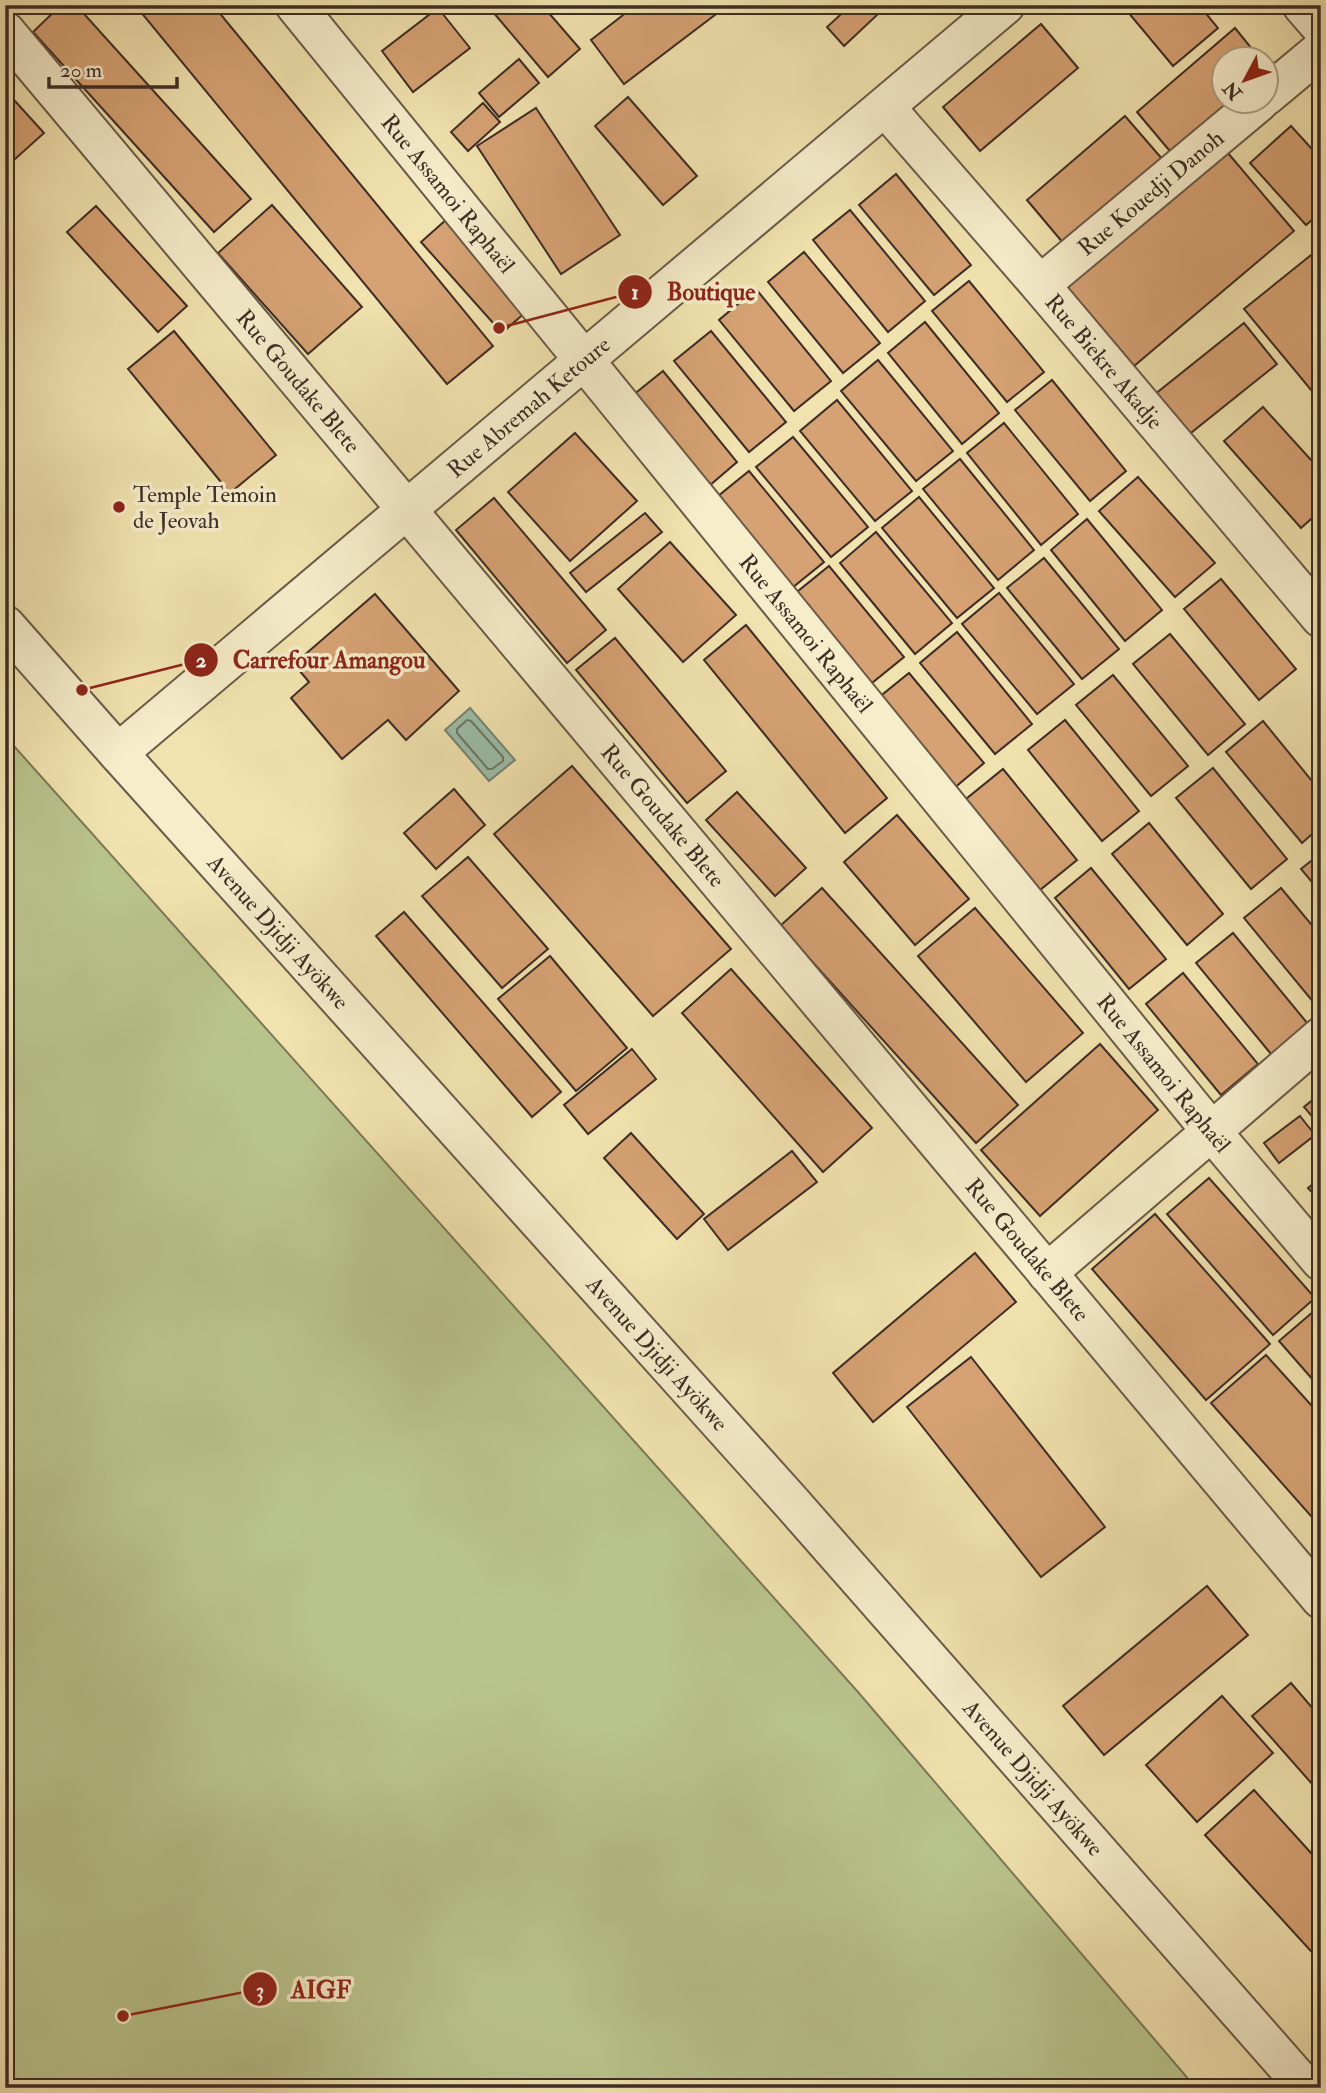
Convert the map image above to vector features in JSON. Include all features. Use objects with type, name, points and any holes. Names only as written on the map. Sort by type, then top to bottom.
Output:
[{"type":"street","name":"Rue Abremah Ketoure","points":[[118,753],[1005,5]]},
{"type":"street","points":[[1302,5],[1321,27]]},
{"type":"street","name":"Rue Assamoi Raphaël","points":[[308,10],[584,360],[1212,1132],[1321,1261]]},
{"type":"street","name":"Rue Goudake Blete","points":[[5,31],[1047,1273],[1316,1585]]},
{"type":"street","points":[[1280,84],[1321,50]]},
{"type":"street","name":"Rue Biekre Akadje","points":[[885,107],[1316,600]]},
{"type":"street","name":"Rue Kouedji Danoh","points":[[1040,285],[1242,116]]},
{"type":"street","name":"Avenue Djidji Ayökwe","points":[[5,625],[791,1502],[1306,2088]]},
{"type":"street","points":[[1047,1273],[1321,1037]]},
{"type":"green space","points":[[5,736],[858,1692],[1196,2088],[5,2088]]},
{"type":"water","points":[[470,708],[515,760],[489,781],[445,730]]},
{"type":"building","points":[[61,5],[76,5],[251,199],[214,232],[33,32]]},
{"type":"building","points":[[135,5],[213,5],[493,346],[447,384]]},
{"type":"building","points":[[487,5],[542,5],[580,49],[548,77]]},
{"type":"building","points":[[636,5],[728,5],[624,84],[591,40]]},
{"type":"building","points":[[851,5],[868,5],[877,15],[844,46],[827,27]]},
{"type":"building","points":[[1122,5],[1199,5],[1218,28],[1173,66]]},
{"type":"building","points":[[438,8],[470,48],[413,92],[382,51]]},
{"type":"building","points":[[1041,24],[1078,68],[980,151],[943,107]]},
{"type":"building","points":[[1235,28],[1250,46],[1214,46]]},
{"type":"building","points":[[1210,49],[1210,116],[1221,116],[1174,156],[1137,112]]},
{"type":"building","points":[[519,59],[539,83],[499,117],[479,93]]},
{"type":"building","points":[[5,90],[44,133],[5,168]]},
{"type":"building","points":[[628,97],[697,176],[663,205],[595,126]]},
{"type":"building","points":[[483,103],[500,122],[468,151],[451,132]]},
{"type":"building","points":[[536,108],[620,235],[561,274],[477,146]]},
{"type":"building","points":[[1125,116],[1163,160],[1064,244],[1027,200]]},
{"type":"building","points":[[1291,126],[1321,159],[1321,212],[1306,225],[1250,163]]},
{"type":"building","points":[[1222,146],[1294,231],[1134,366],[1062,281]]},
{"type":"building","points":[[896,174],[971,265],[934,295],[859,205]]},
{"type":"building","points":[[272,205],[362,307],[308,354],[218,253]]},
{"type":"building","points":[[96,206],[187,306],[158,332],[67,232]]},
{"type":"building","points":[[850,210],[925,301],[888,332],[813,240]]},
{"type":"building","points":[[447,219],[528,310],[502,333],[421,242]]},
{"type":"building","points":[[1321,247],[1321,402],[1244,309]]},
{"type":"building","points":[[804,252],[880,343],[843,373],[768,282]]},
{"type":"building","points":[[969,281],[1044,372],[1007,402],[932,311]]},
{"type":"building","points":[[756,289],[831,381],[794,411],[719,320]]},
{"type":"building","points":[[925,322],[999,413],[962,444],[888,353]]},
{"type":"building","points":[[1244,323],[1277,364],[1187,436],[1154,395]]},
{"type":"building","points":[[174,331],[276,455],[230,493],[128,369]]},
{"type":"building","points":[[711,331],[786,422],[749,452],[674,361]]},
{"type":"building","points":[[878,360],[953,451],[916,481],[841,391]]},
{"type":"building","points":[[663,371],[737,462],[702,492],[627,400]]},
{"type":"building","points":[[1052,380],[1126,471],[1090,501],[1015,410]]},
{"type":"building","points":[[837,400],[912,491],[875,521],[800,431]]},
{"type":"building","points":[[1263,407],[1321,471],[1321,510],[1301,528],[1224,441]]},
{"type":"building","points":[[1004,423],[1078,514],[1041,545],[967,453]]},
{"type":"building","points":[[575,433],[637,501],[570,561],[508,492]]},
{"type":"building","points":[[793,437],[868,527],[831,557],[756,467]]},
{"type":"building","points":[[960,459],[1034,550],[998,580],[923,489]]},
{"type":"building","points":[[749,471],[824,562],[787,592],[712,501]]},
{"type":"building","points":[[1138,477],[1215,563],[1175,597],[1099,511]]},
{"type":"building","points":[[919,497],[994,588],[957,618],[882,528]]},
{"type":"building","points":[[494,498],[606,630],[567,663],[456,530]]},
{"type":"building","points":[[645,513],[662,532],[586,592],[570,573]]},
{"type":"building","points":[[1087,519],[1162,610],[1125,641],[1051,550]]},
{"type":"building","points":[[876,532],[952,623],[915,654],[840,563]]},
{"type":"building","points":[[670,542],[736,615],[683,662],[618,589]]},
{"type":"building","points":[[1044,558],[1119,649],[1082,679],[1007,588]]},
{"type":"building","points":[[829,566],[904,657],[867,687],[792,596]]},
{"type":"building","points":[[1221,579],[1296,669],[1259,700],[1184,609]]},
{"type":"building","points":[[999,593],[1074,684],[1037,714],[962,624]]},
{"type":"building","points":[[375,594],[459,691],[406,740],[388,720],[342,759],[291,698],[309,682],[294,664]]},
{"type":"building","points":[[746,625],[887,798],[845,833],[704,660]]},
{"type":"building","points":[[957,632],[1032,724],[995,754],[920,663]]},
{"type":"building","points":[[1170,634],[1245,724],[1208,755],[1133,664]]},
{"type":"building","points":[[615,638],[726,771],[687,803],[576,670]]},
{"type":"building","points":[[909,673],[984,763],[947,794],[872,703]]},
{"type":"building","points":[[1113,675],[1188,766],[1151,796],[1076,705]]},
{"type":"building","points":[[1065,720],[1139,811],[1102,841],[1028,750]]},
{"type":"building","points":[[1263,721],[1321,792],[1321,826],[1302,843],[1226,752]]},
{"type":"building","points":[[572,766],[731,949],[653,1016],[494,834]]},
{"type":"building","points":[[1213,768],[1287,859],[1251,889],[1176,798]]},
{"type":"building","points":[[1003,769],[1077,860],[1040,890],[966,799]]},
{"type":"building","points":[[454,789],[485,825],[436,869],[404,833]]},
{"type":"building","points":[[737,792],[806,868],[775,896],[706,820]]},
{"type":"building","points":[[897,815],[969,899],[915,945],[844,862]]},
{"type":"building","points":[[1149,823],[1223,914],[1187,945],[1112,854]]},
{"type":"building","points":[[1321,853],[1321,893],[1301,869]]},
{"type":"building","points":[[468,857],[548,949],[502,988],[422,896]]},
{"type":"building","points":[[1091,868],[1166,959],[1129,989],[1055,898]]},
{"type":"building","points":[[822,888],[1018,1105],[976,1143],[780,926]]},
{"type":"building","points":[[1281,888],[1321,936],[1319,1009],[1244,918]]},
{"type":"building","points":[[975,908],[1083,1033],[1026,1082],[918,956]]},
{"type":"building","points":[[404,912],[561,1092],[532,1117],[376,936]]},
{"type":"building","points":[[1233,933],[1308,1024],[1271,1054],[1196,963]]},
{"type":"building","points":[[550,956],[627,1048],[576,1091],[498,999]]},
{"type":"building","points":[[731,969],[872,1128],[823,1172],[682,1013]]},
{"type":"building","points":[[1183,973],[1258,1064],[1221,1095],[1146,1004]]},
{"type":"building","points":[[1100,1044],[1158,1110],[1040,1216],[981,1150]]},
{"type":"building","points":[[632,1049],[656,1079],[588,1134],[564,1105]]},
{"type":"building","points":[[1321,1093],[1321,1127],[1304,1107]]},
{"type":"building","points":[[1300,1116],[1315,1135],[1279,1163],[1264,1143]]},
{"type":"building","points":[[631,1133],[704,1214],[677,1239],[604,1158]]},
{"type":"building","points":[[792,1151],[817,1182],[728,1250],[704,1219]]},
{"type":"building","points":[[1321,1177],[1321,1202],[1308,1188]]},
{"type":"building","points":[[1209,1178],[1315,1298],[1273,1335],[1167,1214]]},
{"type":"building","points":[[1155,1214],[1270,1344],[1206,1400],[1092,1269]]},
{"type":"building","points":[[975,1253],[1016,1302],[873,1422],[833,1373]]},
{"type":"building","points":[[1321,1305],[1321,1389],[1279,1341]]},
{"type":"building","points":[[1266,1355],[1321,1416],[1321,1522],[1318,1524],[1211,1403]]},
{"type":"building","points":[[971,1357],[1105,1527],[1041,1577],[907,1407]]},
{"type":"building","points":[[1207,1586],[1248,1635],[1104,1755],[1063,1706]]},
{"type":"building","points":[[1291,1683],[1321,1718],[1321,1794],[1252,1716]]},
{"type":"building","points":[[1222,1696],[1273,1753],[1197,1822],[1146,1765]]},
{"type":"building","points":[[1254,1790],[1321,1864],[1319,1960],[1205,1835]]},
{"type":"place","name":"Boutique","points":[[499,328]]},
{"type":"place","name":"Temple Temoin de Jeovah","points":[[119,507]]},
{"type":"place","name":"Carrefour Amangou","points":[[82,690]]},
{"type":"place","name":"AIGF","points":[[123,2016]]}]
